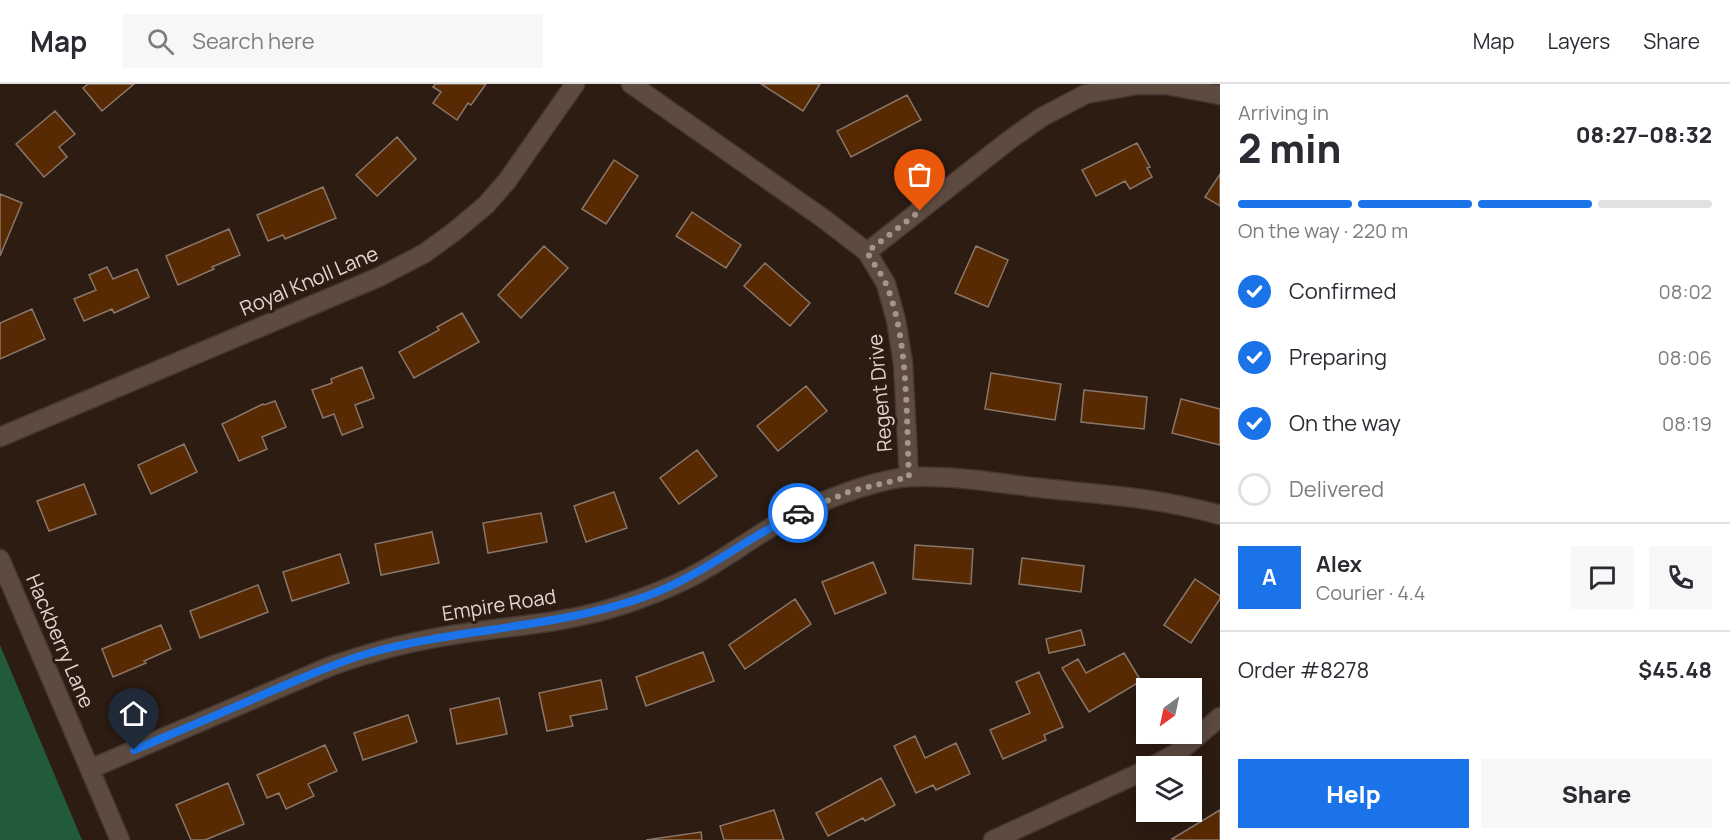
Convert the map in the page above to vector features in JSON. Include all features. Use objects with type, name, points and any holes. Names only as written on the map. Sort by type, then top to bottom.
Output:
[{"type":"street","name":"Royal Knoll Lane","points":[[0,437],[379,277],[425,253],[456,231],[486,205],[507,181],[575,84]]},
{"type":"street","name":"Regent Drive","points":[[631,84],[824,219],[867,252],[886,284],[896,320],[903,363],[909,477],[949,478],[1159,501],[1220,515]]},
{"type":"street","points":[[867,252],[1008,141],[1084,89],[1166,85],[1220,95]]},
{"type":"street","name":"Empire Road","points":[[90,769],[331,666],[371,652],[430,639],[595,612],[646,597],[686,580],[778,523],[811,506],[851,491],[909,477]]},
{"type":"street","name":"Hackberry Lane","points":[[0,559],[120,840]]},
{"type":"street","points":[[1171,756],[1220,717]]},
{"type":"street","points":[[993,840],[1136,775]]},
{"type":"green space","points":[[0,645],[82,840],[0,840]]},
{"type":"building","points":[[88,84],[134,84],[102,111],[83,88]]},
{"type":"building","points":[[435,84],[486,84],[471,105],[468,103],[457,120],[433,103],[441,92],[433,87]]},
{"type":"building","points":[[761,84],[820,84],[803,111]]},
{"type":"building","points":[[907,95],[921,120],[851,157],[837,131]]},
{"type":"building","points":[[55,111],[75,134],[59,147],[67,157],[44,177],[16,144]]},
{"type":"building","points":[[397,137],[416,159],[377,196],[356,175]]},
{"type":"building","points":[[1137,143],[1150,167],[1147,168],[1152,177],[1130,189],[1125,181],[1096,196],[1082,170]]},
{"type":"building","points":[[614,160],[638,176],[606,224],[582,209]]},
{"type":"building","points":[[1220,174],[1220,206],[1205,197]]},
{"type":"building","points":[[323,187],[336,218],[285,239],[283,235],[268,241],[257,215]]},
{"type":"building","points":[[0,194],[22,203],[0,256]]},
{"type":"building","points":[[692,212],[741,245],[726,268],[676,236]]},
{"type":"building","points":[[229,229],[240,255],[178,285],[166,256]]},
{"type":"building","points":[[544,246],[568,268],[521,318],[498,295]]},
{"type":"building","points":[[976,246],[1008,260],[988,307],[955,293]]},
{"type":"building","points":[[765,263],[810,303],[790,326],[744,286]]},
{"type":"building","points":[[107,267],[113,279],[137,269],[149,297],[114,313],[112,309],[84,321],[74,299],[96,290],[89,275]]},
{"type":"building","points":[[32,309],[45,339],[0,359],[0,323]]},
{"type":"building","points":[[462,313],[479,342],[414,378],[399,352],[439,330],[437,327]]},
{"type":"building","points":[[362,367],[374,398],[355,405],[363,427],[342,435],[334,414],[323,418],[312,390],[332,383],[331,379]]},
{"type":"building","points":[[991,373],[1061,384],[1055,420],[985,409]]},
{"type":"building","points":[[806,386],[827,411],[778,451],[757,426]]},
{"type":"building","points":[[1084,390],[1147,397],[1144,429],[1081,422]]},
{"type":"building","points":[[1181,399],[1220,409],[1220,445],[1172,433]]},
{"type":"building","points":[[275,401],[286,427],[262,437],[267,449],[239,461],[222,424],[263,404]]},
{"type":"building","points":[[184,444],[197,472],[151,494],[138,465]]},
{"type":"building","points":[[697,450],[717,476],[679,504],[660,478]]},
{"type":"building","points":[[84,484],[96,514],[49,531],[37,501]]},
{"type":"building","points":[[614,492],[627,528],[586,542],[574,506]]},
{"type":"building","points":[[541,513],[547,542],[488,553],[483,523]]},
{"type":"building","points":[[432,532],[439,563],[381,575],[375,544]]},
{"type":"building","points":[[915,545],[973,549],[971,584],[913,579]]},
{"type":"building","points":[[340,554],[349,583],[292,601],[283,572]]},
{"type":"building","points":[[1022,558],[1084,566],[1081,592],[1019,584]]},
{"type":"building","points":[[873,562],[886,593],[835,614],[822,582]]},
{"type":"building","points":[[1195,579],[1220,596],[1220,599],[1191,643],[1164,625]]},
{"type":"building","points":[[258,585],[268,612],[200,638],[190,611]]},
{"type":"building","points":[[795,599],[811,624],[745,669],[729,645]]},
{"type":"building","points":[[161,625],[171,649],[113,677],[102,649]]},
{"type":"building","points":[[1081,630],[1085,645],[1049,653],[1046,639]]},
{"type":"building","points":[[703,652],[714,681],[646,706],[636,677]]},
{"type":"building","points":[[1124,653],[1139,678],[1136,678],[1136,684],[1089,712],[1062,668],[1078,659],[1086,673]]},
{"type":"building","points":[[1039,672],[1063,727],[1044,735],[1046,740],[1003,759],[990,730],[1030,713],[1016,682]]},
{"type":"building","points":[[601,680],[607,709],[570,716],[573,726],[547,731],[539,693]]},
{"type":"building","points":[[499,698],[507,734],[457,744],[450,709]]},
{"type":"building","points":[[408,715],[417,742],[363,760],[354,733]]},
{"type":"building","points":[[915,736],[925,758],[956,743],[970,774],[936,790],[933,785],[916,793],[894,746]]},
{"type":"building","points":[[325,745],[337,771],[308,784],[314,796],[286,809],[279,793],[267,798],[257,775]]},
{"type":"building","points":[[881,778],[895,805],[865,821],[863,818],[828,836],[816,813]]},
{"type":"building","points":[[228,783],[244,824],[205,840],[191,840],[176,805]]},
{"type":"building","points":[[774,810],[784,840],[724,840],[720,826]]},
{"type":"building","points":[[1220,810],[1220,840],[1172,839],[1202,822]]},
{"type":"building","points":[[701,832],[702,840],[646,840]]},
{"type":"way so far","points":[[798,513],[851,491],[909,477],[903,363],[896,320],[886,284],[867,252],[920,211]]},
{"type":"route","points":[[134,750],[331,666],[371,652],[430,639],[606,610],[646,597],[686,580],[798,513]]}]
